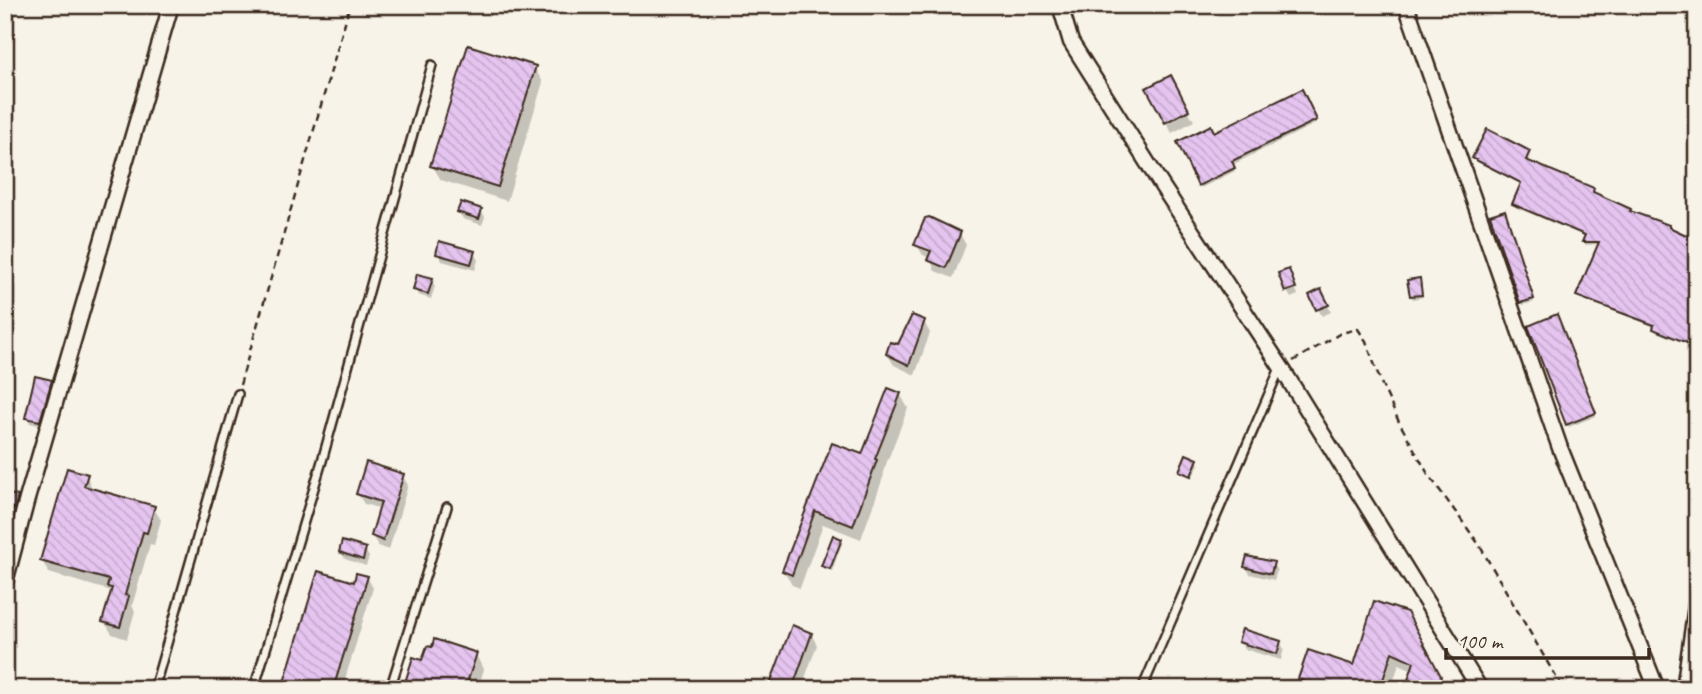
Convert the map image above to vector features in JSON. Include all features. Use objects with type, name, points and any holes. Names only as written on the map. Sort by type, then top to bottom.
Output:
[{"type":"street","points":[[5,582],[171,5]]},
{"type":"street","points":[[1060,5],[1071,42],[1281,367],[1480,689]]},
{"type":"street","points":[[1406,5],[1560,448],[1657,689]]},
{"type":"street","points":[[1684,689],[1697,599]]},
{"type":"lane","points":[[254,689],[322,461],[432,65]]},
{"type":"lane","points":[[1142,689],[1281,367]]},
{"type":"lane","points":[[154,689],[238,394]]},
{"type":"lane","points":[[390,689],[447,507]]},
{"type":"path","points":[[238,394],[350,5]]},
{"type":"path","points":[[1281,367],[1341,333],[1358,329],[1366,341],[1399,422],[1428,474],[1478,543],[1563,689]]},
{"type":"building","points":[[468,45],[536,66],[498,187],[430,166]]},
{"type":"building","points":[[1171,75],[1189,110],[1165,123],[1146,88]]},
{"type":"building","points":[[1302,89],[1317,120],[1232,161],[1235,168],[1198,186],[1177,142],[1211,125],[1214,132]]},
{"type":"building","points":[[1487,129],[1530,151],[1526,160],[1594,188],[1593,192],[1631,209],[1630,211],[1669,225],[1697,240],[1697,275],[1689,305],[1697,306],[1697,347],[1653,329],[1654,325],[1576,296],[1599,242],[1582,242],[1585,235],[1512,204],[1521,183],[1472,158]]},
{"type":"building","points":[[461,202],[482,209],[479,219],[457,212]]},
{"type":"building","points":[[1505,210],[1534,299],[1520,303],[1490,215]]},
{"type":"building","points":[[929,217],[961,232],[946,268],[927,260],[931,251],[914,245],[925,218]]},
{"type":"building","points":[[439,241],[475,251],[471,264],[436,254]]},
{"type":"building","points":[[1289,269],[1296,288],[1285,292],[1278,273]]},
{"type":"building","points":[[417,274],[433,278],[428,294],[413,290]]},
{"type":"building","points":[[1420,278],[1422,295],[1410,296],[1407,280]]},
{"type":"building","points":[[1321,289],[1329,305],[1316,310],[1309,295]]},
{"type":"building","points":[[1557,314],[1596,413],[1566,425],[1528,326]]},
{"type":"building","points":[[912,315],[925,320],[909,365],[886,354],[890,342],[898,344]]},
{"type":"building","points":[[35,376],[52,380],[40,421],[25,418]]},
{"type":"building","points":[[888,388],[901,393],[853,526],[815,511],[792,575],[782,571],[832,443],[862,454]]},
{"type":"building","points":[[1186,454],[1198,459],[1191,476],[1179,471]]},
{"type":"building","points":[[366,462],[404,474],[383,541],[371,536],[381,502],[356,494]]},
{"type":"building","points":[[67,468],[88,474],[84,486],[155,506],[147,533],[143,532],[125,595],[129,596],[120,627],[102,622],[112,588],[107,587],[109,580],[40,561]]},
{"type":"building","points":[[5,493],[18,496],[14,509],[5,507]]},
{"type":"building","points":[[833,535],[842,539],[830,569],[821,566]]},
{"type":"building","points":[[342,541],[366,548],[363,560],[339,552]]},
{"type":"building","points":[[1247,556],[1274,562],[1271,574],[1244,567]]},
{"type":"building","points":[[318,571],[354,582],[356,573],[368,576],[333,689],[282,689]]},
{"type":"building","points":[[1374,601],[1407,612],[1441,676],[1437,689],[1405,689],[1414,662],[1392,652],[1380,689],[1324,689],[1298,679],[1308,650],[1354,665]]},
{"type":"building","points":[[792,625],[812,633],[792,689],[768,689]]},
{"type":"building","points":[[1242,629],[1281,641],[1277,654],[1238,642]]},
{"type":"building","points":[[434,639],[477,653],[465,689],[403,689],[413,657],[422,660],[427,646],[432,647]]}]
